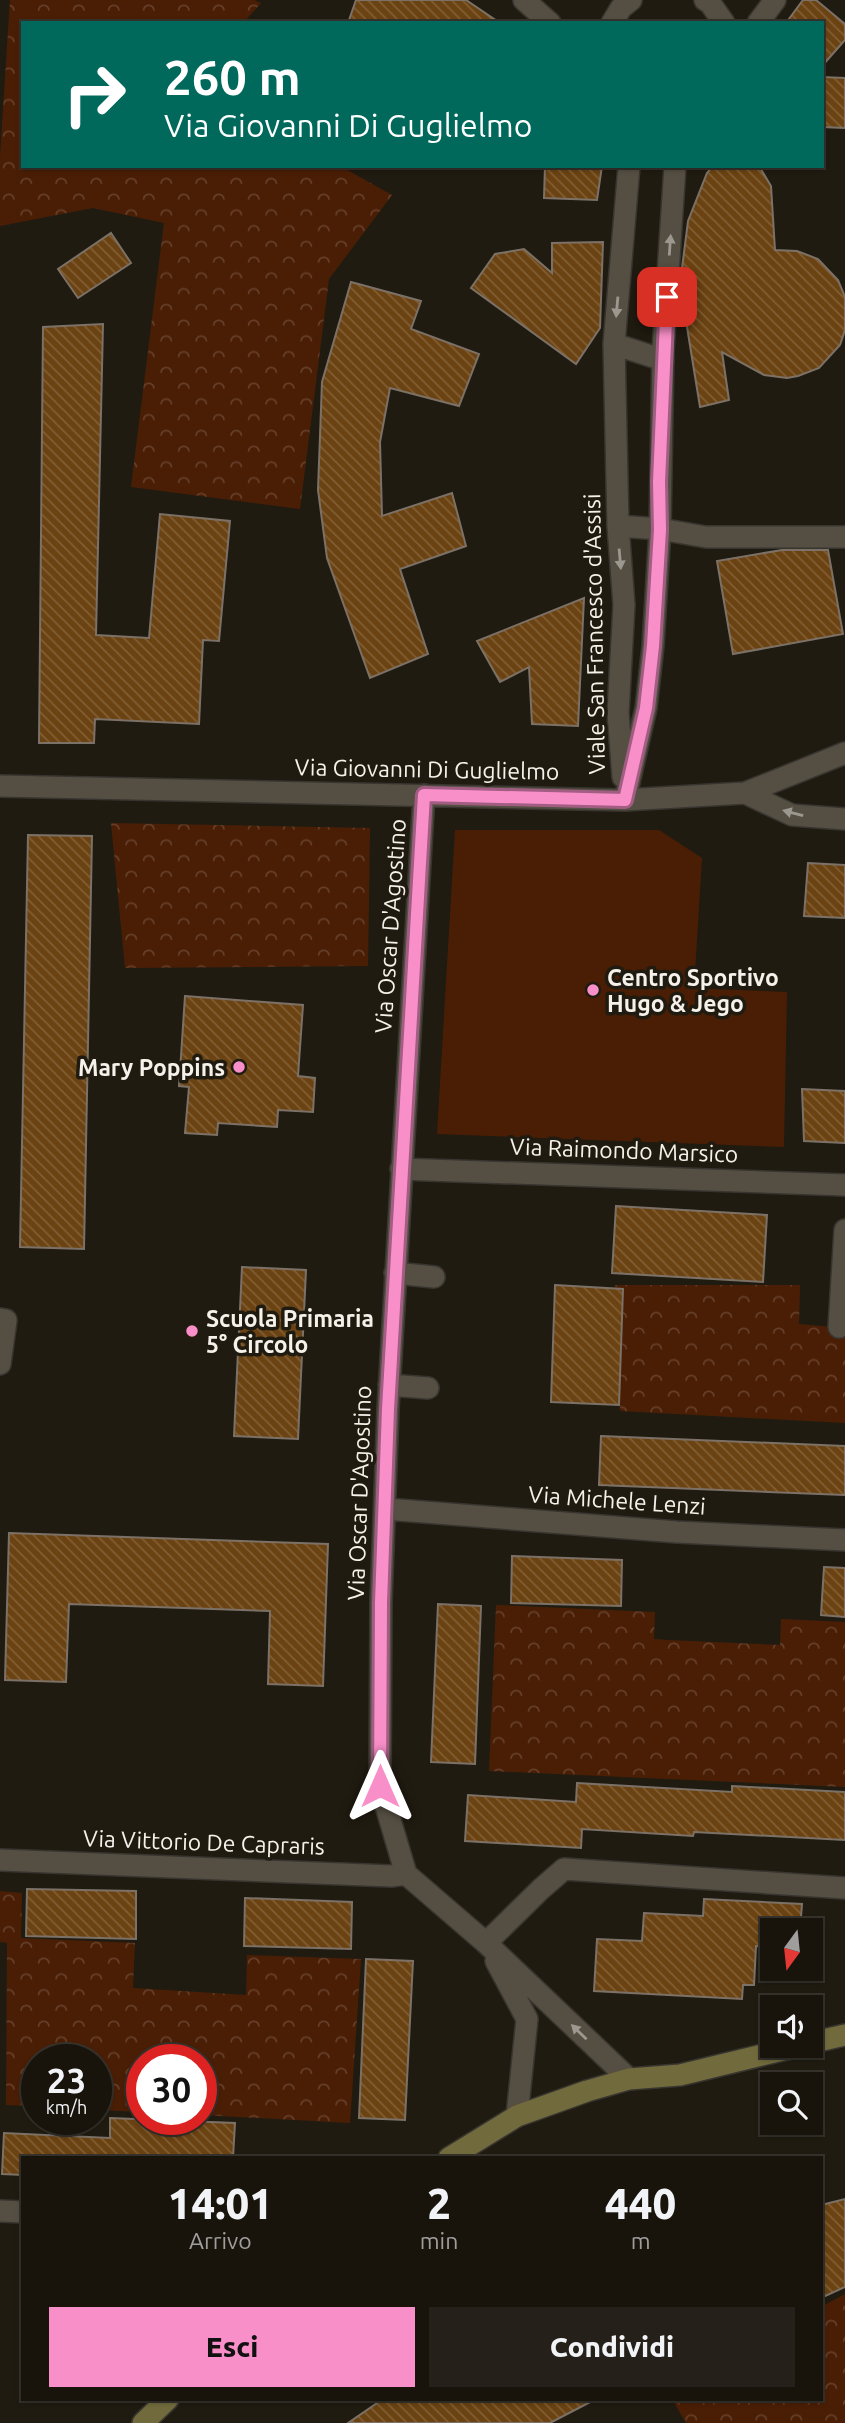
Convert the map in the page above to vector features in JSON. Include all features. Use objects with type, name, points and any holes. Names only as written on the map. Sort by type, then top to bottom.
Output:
[{"type":"main road","points":[[823,2040],[845,2035]]},
{"type":"main road","points":[[452,2156],[517,2116],[629,2079],[680,2075],[760,2056]]},
{"type":"main road","points":[[143,2423],[167,2401]]},
{"type":"street","points":[[524,0],[548,21]]},
{"type":"street","points":[[613,21],[621,8],[631,0]]},
{"type":"street","points":[[705,0],[723,21]]},
{"type":"street","points":[[759,21],[775,0]]},
{"type":"street","name":"Viale San Francesco d'Assisi","points":[[625,800],[618,713],[624,606],[618,526],[614,344],[629,168]]},
{"type":"street","name":"Viale San Francesco d'Assisi","points":[[625,800],[646,708],[653,646],[660,530],[663,360],[675,168]]},
{"type":"street","points":[[614,344],[663,360]]},
{"type":"street","points":[[618,526],[706,537],[845,537]]},
{"type":"street","name":"Via Giovanni Di Guglielmo","points":[[0,786],[625,800],[745,793],[845,753]]},
{"type":"street","points":[[745,793],[792,815],[845,819]]},
{"type":"street","name":"Via Oscar D'Agostino","points":[[406,1874],[380,1786],[381,1603],[389,1385],[424,795]]},
{"type":"street","name":"Via Raimondo Marsico","points":[[401,1169],[845,1185]]},
{"type":"street","points":[[839,1327],[845,1230]]},
{"type":"street","points":[[395,1273],[435,1277]]},
{"type":"street","points":[[0,1319],[6,1320],[0,1364]]},
{"type":"street","points":[[389,1385],[428,1388]]},
{"type":"street","name":"Via Michele Lenzi","points":[[386,1509],[677,1532],[845,1540]]},
{"type":"street","name":"Via Vittorio De Capraris","points":[[0,1860],[391,1876],[406,1874]]},
{"type":"street","points":[[486,1943],[564,1870],[845,1888]]},
{"type":"street","points":[[406,1874],[486,1943],[629,2079]]},
{"type":"street","points":[[486,1943],[527,2019],[517,2116]]},
{"type":"street","points":[[0,2211],[21,2211]]},
{"type":"green space","points":[[10,0],[254,0],[261,3],[245,21],[21,21],[21,168],[344,168],[392,195],[329,279],[300,509],[131,487],[164,223],[93,208],[0,226],[0,157]]},
{"type":"green space","points":[[111,823],[370,828],[368,966],[125,968]]},
{"type":"green space","name":"Centro Sportivo Hugo & Jego","points":[[455,830],[659,830],[702,858],[694,988],[787,992],[784,1147],[437,1134]]},
{"type":"green space","points":[[615,1285],[800,1285],[799,1324],[845,1328],[845,1423],[620,1411]]},
{"type":"green space","points":[[496,1605],[655,1612],[654,1639],[668,1640],[780,1645],[781,1619],[845,1622],[845,1787],[489,1771]]},
{"type":"green space","points":[[0,1891],[22,1893],[21,1938],[135,1943],[133,1988],[246,1995],[247,1955],[361,1959],[350,2123],[217,2116],[217,2044],[126,2044],[126,2111],[112,2111],[112,2044],[21,2044],[21,2105],[6,2105],[7,1943],[0,1942]]},
{"type":"green space","points":[[845,2294],[845,2423],[686,2423],[673,2401],[823,2401],[823,2306]]},
{"type":"building","points":[[356,0],[466,0],[497,21],[349,21]]},
{"type":"building","points":[[803,0],[816,0],[845,24],[845,40],[824,64],[824,21],[787,21]]},
{"type":"building","points":[[824,77],[845,78],[845,128],[824,127]]},
{"type":"building","points":[[545,168],[602,168],[597,200],[544,198]]},
{"type":"building","points":[[711,168],[760,168],[771,186],[775,250],[797,251],[818,259],[838,280],[845,297],[845,330],[840,345],[819,368],[787,378],[764,375],[722,352],[729,400],[700,407],[680,284],[688,221]]},
{"type":"building","points":[[111,233],[131,263],[78,298],[58,269]]},
{"type":"building","points":[[603,242],[600,328],[576,364],[471,288],[495,254],[524,249],[552,273],[552,243]]},
{"type":"building","points":[[351,282],[421,301],[411,329],[479,354],[459,406],[390,388],[380,442],[382,516],[452,493],[466,546],[400,569],[428,654],[370,678],[327,558],[318,490],[322,382]]},
{"type":"building","points":[[103,324],[96,635],[149,638],[160,514],[230,521],[219,641],[203,640],[199,724],[95,719],[94,743],[39,743],[43,327]]},
{"type":"building","points":[[782,550],[828,550],[843,634],[733,654],[717,561]]},
{"type":"building","points":[[584,598],[578,726],[532,724],[529,667],[500,682],[477,641]]},
{"type":"building","points":[[28,835],[92,836],[84,1249],[20,1247]]},
{"type":"building","points":[[808,863],[845,865],[845,918],[804,916]]},
{"type":"building","name":"Mary Poppins","points":[[185,996],[303,1005],[298,1076],[315,1078],[313,1112],[278,1110],[277,1127],[218,1123],[217,1135],[185,1133],[189,1087],[179,1086]]},
{"type":"building","points":[[802,1089],[845,1091],[845,1143],[804,1141]]},
{"type":"building","points":[[616,1206],[767,1215],[763,1282],[612,1273]]},
{"type":"building","points":[[242,1267],[306,1270],[298,1439],[234,1436]]},
{"type":"building","points":[[555,1285],[623,1289],[619,1405],[551,1402]]},
{"type":"building","points":[[601,1436],[845,1446],[845,1495],[599,1485]]},
{"type":"building","points":[[9,1533],[328,1544],[323,1686],[268,1684],[270,1611],[69,1604],[66,1682],[5,1680]]},
{"type":"building","points":[[512,1556],[622,1560],[621,1606],[511,1603]]},
{"type":"building","points":[[824,1567],[845,1568],[845,1617],[821,1615]]},
{"type":"building","points":[[438,1604],[481,1606],[475,1764],[431,1762]]},
{"type":"building","points":[[577,1783],[732,1792],[732,1786],[845,1792],[845,1840],[694,1832],[693,1836],[582,1829],[581,1848],[465,1841],[468,1795],[576,1802]]},
{"type":"building","points":[[27,1889],[136,1891],[136,1939],[26,1936]]},
{"type":"building","points":[[245,1898],[352,1902],[351,1949],[244,1946]]},
{"type":"building","points":[[704,1899],[802,1904],[801,1918],[760,1918],[760,1946],[756,1946],[754,1985],[743,1985],[742,1999],[594,1991],[597,1939],[642,1941],[644,1913],[703,1916]]},
{"type":"building","points":[[366,1959],[413,1961],[405,2120],[359,2118]]},
{"type":"building","points":[[112,2118],[126,2119],[126,2135],[217,2135],[217,2122],[235,2123],[233,2156],[21,2156],[21,2175],[2,2174],[4,2133],[110,2138]]},
{"type":"building","points":[[845,2199],[845,2287],[823,2297],[823,2204]]},
{"type":"building","points":[[380,2401],[592,2401],[550,2423],[348,2423]]},
{"type":"place","name":"Centro Sportivo Hugo & Jego","points":[[593,990]]},
{"type":"place","name":"Mary Poppins","points":[[239,1067]]},
{"type":"place","name":"Scuola Primaria 5° Circolo","points":[[192,1331]]},
{"type":"route","points":[[380,1786],[381,1603],[388,1409],[424,795],[625,800],[646,708],[653,646],[660,530],[659,482],[667,297]]}]
